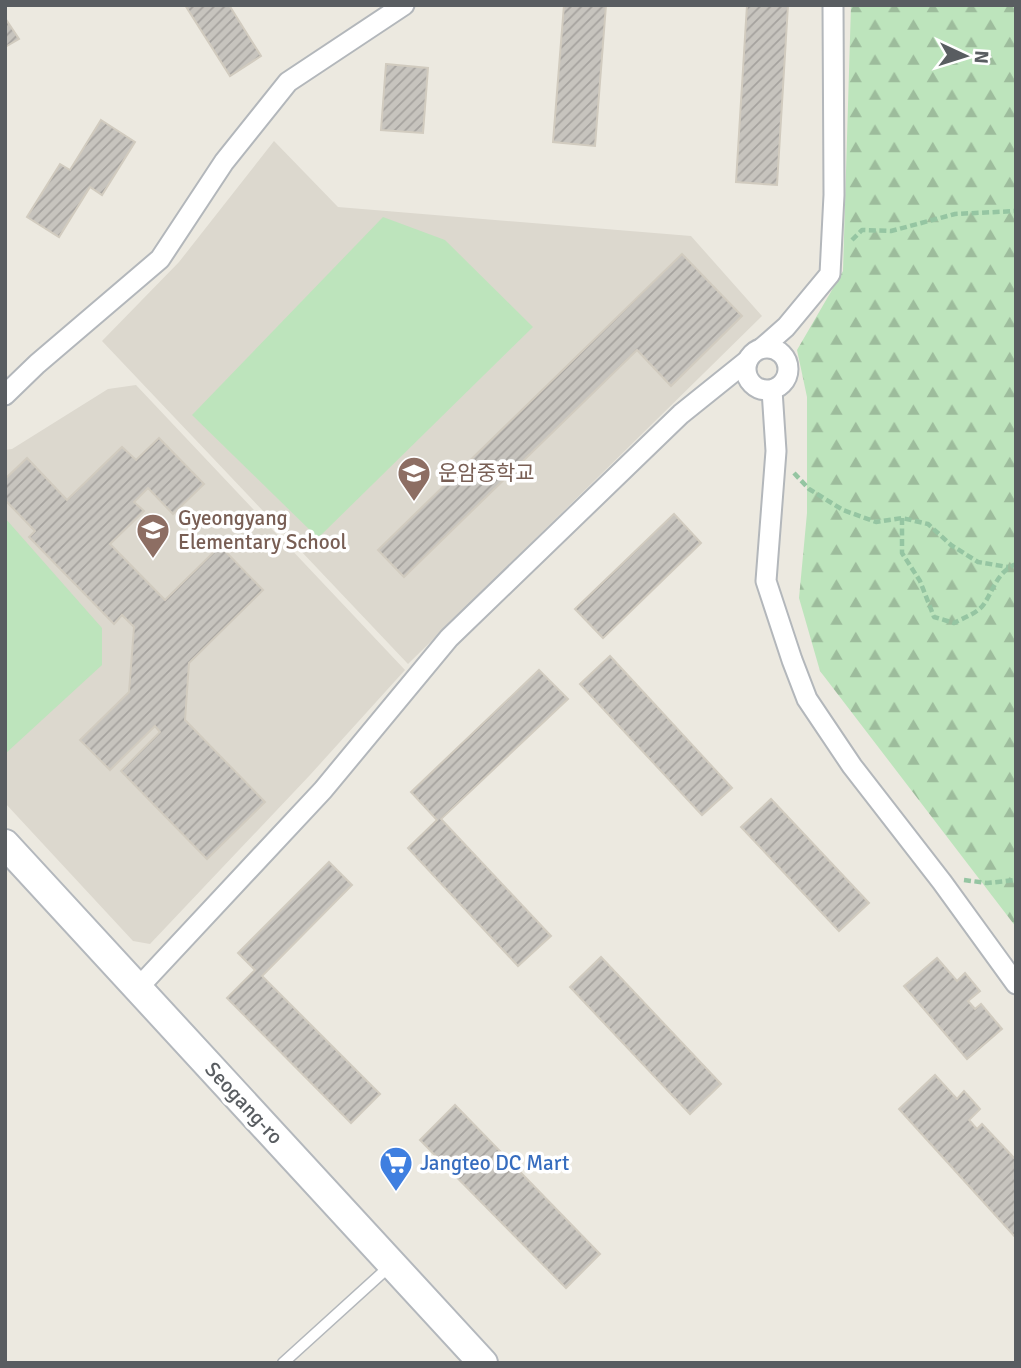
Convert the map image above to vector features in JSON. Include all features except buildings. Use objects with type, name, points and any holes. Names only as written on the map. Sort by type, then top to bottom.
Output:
[{"type":"main road","name":"Seogang-ro","points":[[5,844],[483,1363]]},
{"type":"street","points":[[5,395],[37,364],[160,259],[224,162],[288,82],[404,5]]},
{"type":"street","points":[[138,988],[323,790],[449,638],[681,414],[786,327],[830,274],[834,195],[833,5]]},
{"type":"street","points":[[772,348],[779,350],[787,361],[786,381],[772,390],[754,386],[746,373],[755,355],[772,348]]},
{"type":"street","points":[[772,390],[776,451],[766,581],[807,699],[1016,984]]},
{"type":"lane","points":[[283,1363],[392,1264]]},
{"type":"path","points":[[831,262],[862,230],[891,231],[955,214],[1016,211]]},
{"type":"path","points":[[776,451],[808,489],[843,510],[876,522],[902,518],[928,524],[951,545],[978,562],[1008,567]]},
{"type":"path","points":[[902,518],[902,553],[920,581],[934,617],[954,624],[983,607],[992,586],[1008,567],[1016,564]]},
{"type":"path","points":[[942,882],[1016,880]]},
{"type":"shaded area","name":"운암중학교","points":[[274,141],[338,207],[691,236],[762,316],[408,664],[102,341],[179,262]]},
{"type":"shaded area","name":"Gyeongyang Elementary School","points":[[136,385],[405,670],[150,944],[133,941],[5,803],[5,450],[12,449],[108,389]]},
{"type":"green space","points":[[851,5],[1016,5],[1016,927],[820,671],[799,598],[807,513],[807,397],[797,350],[843,271]]},
{"type":"green space","points":[[383,217],[445,240],[533,327],[318,538],[192,415]]},
{"type":"green space","points":[[5,518],[102,628],[102,665],[5,754]]},
{"type":"place","name":"운암중학교","points":[[414,503]]},
{"type":"place","name":"Gyeongyang Elementary School","points":[[153,560]]},
{"type":"place","name":"Jangteo DC Mart","points":[[396,1193]]}]
